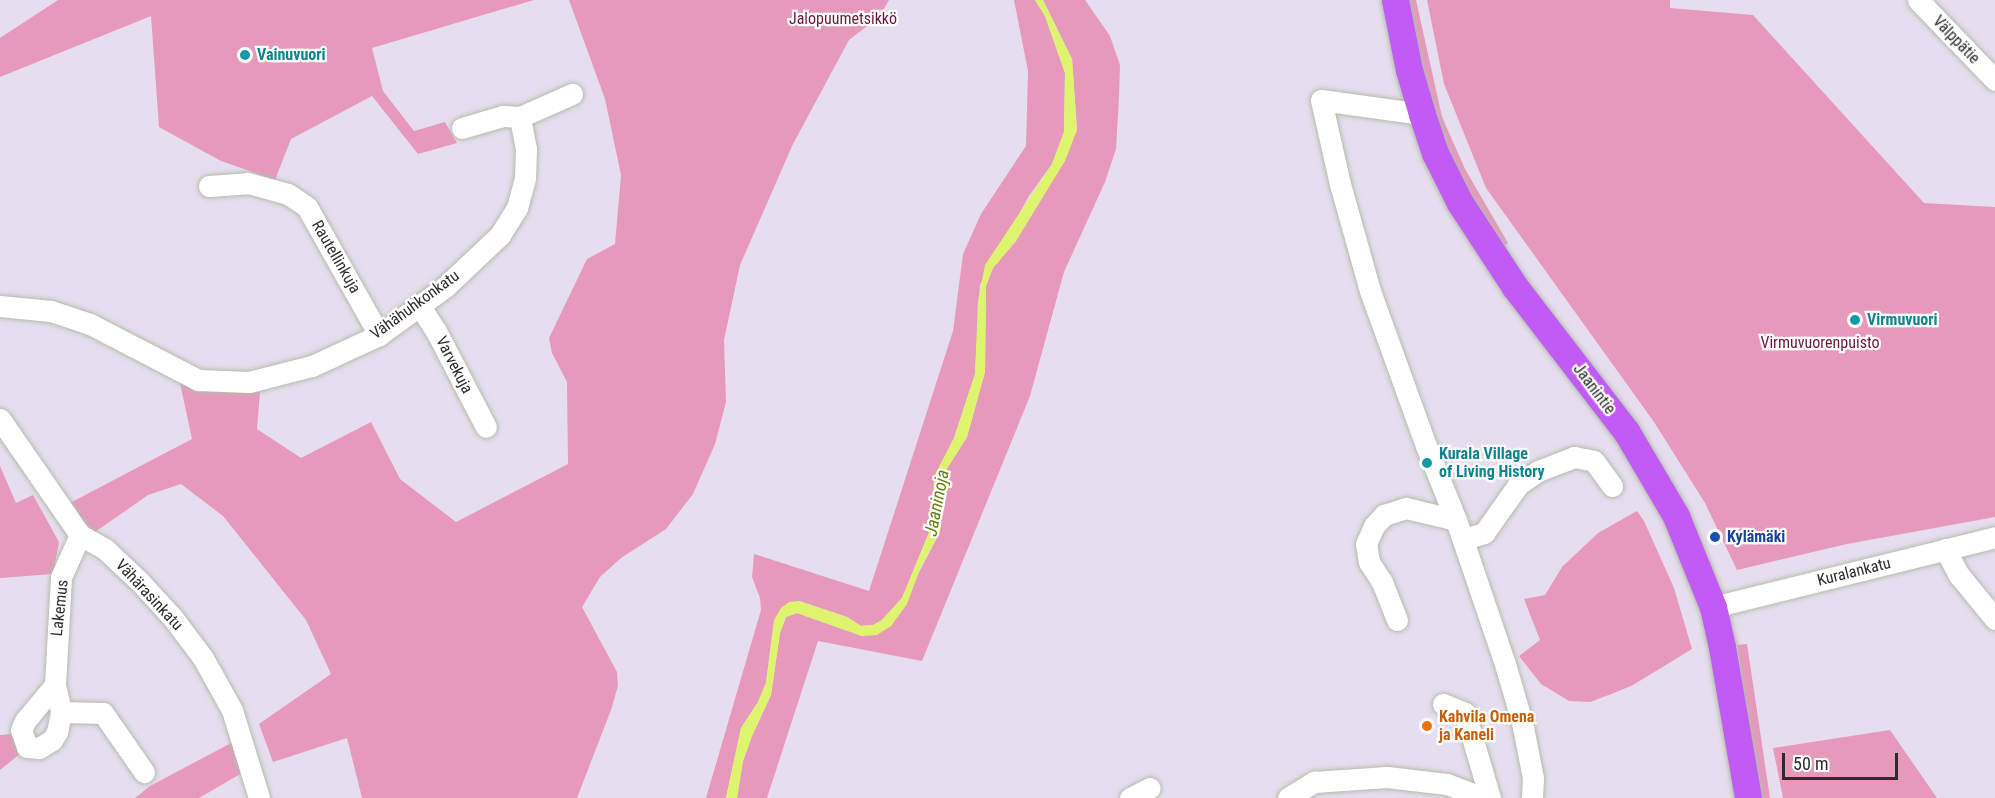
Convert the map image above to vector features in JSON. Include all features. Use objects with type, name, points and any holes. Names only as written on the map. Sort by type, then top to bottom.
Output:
[{"type":"main road","name":"Jaanintie","points":[[1395,0],[1409,70],[1422,114],[1435,153],[1460,203],[1488,248],[1631,440],[1676,516],[1713,607],[1748,798]]},
{"type":"street","name":"Välppätie","points":[[1918,0],[1995,80]]},
{"type":"street","points":[[462,128],[503,116],[519,117],[572,94]]},
{"type":"street","points":[[1422,114],[1321,100],[1340,184],[1370,291],[1426,446],[1459,527],[1522,722],[1533,778],[1532,798]]},
{"type":"street","name":"Vähähuhkonkatu","points":[[0,306],[34,308],[90,324],[198,380],[233,383],[268,379],[312,366],[379,335],[445,287],[500,235],[517,208],[527,164],[519,117]]},
{"type":"street","name":"Rautellinkuja","points":[[209,186],[248,183],[258,185],[288,194],[307,207],[379,335]]},
{"type":"street","name":"Varvekuja","points":[[419,305],[436,331],[486,427]]},
{"type":"street","name":"Vähärasinkatu","points":[[0,419],[80,536],[105,549],[140,582],[173,618],[203,658],[232,710],[259,798]]},
{"type":"street","points":[[1480,588],[1480,563],[1494,521],[1505,500],[1518,485],[1538,471],[1574,457],[1594,461],[1612,486]]},
{"type":"street","points":[[1396,620],[1382,582],[1369,562],[1366,544],[1374,526],[1384,515],[1406,508],[1459,527],[1471,537],[1484,533],[1494,521]]},
{"type":"street","name":"Lakemus","points":[[61,712],[55,685],[61,577],[80,536]]},
{"type":"street","name":"Kuralankatu","points":[[1713,607],[1995,537]]},
{"type":"street","points":[[1945,549],[1959,575],[1995,619]]},
{"type":"street","points":[[55,685],[25,721],[21,730],[27,747],[39,748],[55,737],[61,712],[104,713],[144,772]]},
{"type":"street","points":[[1443,704],[1465,713],[1490,798]]},
{"type":"street","points":[[1288,798],[1314,782],[1336,778],[1387,777],[1451,785],[1484,798]]},
{"type":"street","points":[[1427,798],[1451,785]]},
{"type":"street","points":[[1130,798],[1150,788]]},
{"type":"green space","points":[[58,0],[534,0],[372,48],[383,91],[414,131],[445,122],[457,143],[418,154],[372,96],[291,139],[275,180],[221,161],[159,127],[151,16],[0,77],[0,38]]},
{"type":"green space","name":"Jalopuumetsikkö","points":[[569,0],[889,0],[880,16],[849,40],[793,144],[740,265],[724,340],[726,402],[715,444],[693,494],[666,529],[621,558],[600,577],[582,607],[617,672],[618,686],[577,798],[362,798],[347,738],[273,762],[259,724],[331,674],[306,620],[223,516],[181,484],[148,495],[95,532],[68,504],[192,439],[180,383],[211,392],[260,392],[257,429],[301,458],[371,422],[400,479],[456,522],[568,464],[567,382],[552,353],[549,338],[587,259],[615,244],[621,175],[605,99]]},
{"type":"green space","points":[[1014,0],[1035,0],[1045,16],[1065,73],[1064,132],[1052,164],[1029,196],[980,285],[975,374],[954,438],[934,477],[933,521],[930,530],[902,598],[882,620],[873,625],[861,626],[847,617],[799,601],[774,621],[766,683],[758,702],[741,728],[726,798],[706,798],[761,610],[760,598],[752,577],[754,554],[869,591],[953,331],[963,254],[981,214],[1026,146],[1028,71]]},
{"type":"green space","points":[[1043,0],[1085,0],[1110,36],[1120,65],[1119,98],[1116,149],[1105,182],[1064,272],[1030,396],[922,661],[818,641],[767,798],[737,798],[743,761],[771,695],[780,633],[786,617],[797,613],[862,636],[891,626],[940,532],[943,475],[967,437],[985,372],[986,286],[993,268],[1016,241],[1077,130],[1072,59]]},
{"type":"green space","points":[[1404,0],[1416,0],[1442,117],[1465,169],[1508,243],[1500,249],[1439,137]]},
{"type":"green space","name":"Virmuvuorenpuisto","points":[[1427,0],[1670,0],[1670,8],[1753,15],[1924,203],[1995,207],[1995,517],[1847,544],[1737,570],[1705,503],[1654,422],[1486,188],[1444,84]]},
{"type":"green space","points":[[0,466],[16,503],[33,495],[59,542],[53,574],[0,578]]},
{"type":"green space","points":[[1637,511],[1644,521],[1674,588],[1692,649],[1633,685],[1590,702],[1569,701],[1541,684],[1519,656],[1540,640],[1524,599],[1545,595],[1562,567],[1598,533]]},
{"type":"green space","points":[[1747,644],[1770,798],[1759,798],[1737,645]]},
{"type":"green space","points":[[1890,730],[1937,798],[1783,798],[1773,748]]},
{"type":"green space","points":[[12,734],[21,753],[0,770],[0,735]]},
{"type":"green space","points":[[233,742],[242,773],[199,798],[135,798],[150,786]]},
{"type":"water","name":"Jaaninoja","points":[[1035,0],[1043,0],[1072,59],[1077,130],[1065,161],[1016,241],[993,268],[986,286],[985,372],[967,437],[943,475],[940,532],[920,569],[907,604],[891,626],[877,635],[862,636],[797,613],[786,617],[780,633],[771,695],[743,761],[737,798],[726,798],[741,728],[758,702],[766,683],[774,620],[781,608],[789,602],[799,601],[847,617],[861,626],[873,625],[882,620],[902,598],[930,530],[933,521],[934,477],[954,438],[975,374],[978,301],[985,265],[1052,164],[1064,132],[1065,73],[1045,16]]},
{"type":"place","name":"Vainuvuori","points":[[245,55]]},
{"type":"place","name":"Virmuvuori","points":[[1855,320]]},
{"type":"place","name":"Kurala Village of Living History","points":[[1427,463]]},
{"type":"place","name":"Kylämäki","points":[[1715,537]]},
{"type":"place","name":"Kahvila Omena ja Kaneli","points":[[1427,726]]}]
